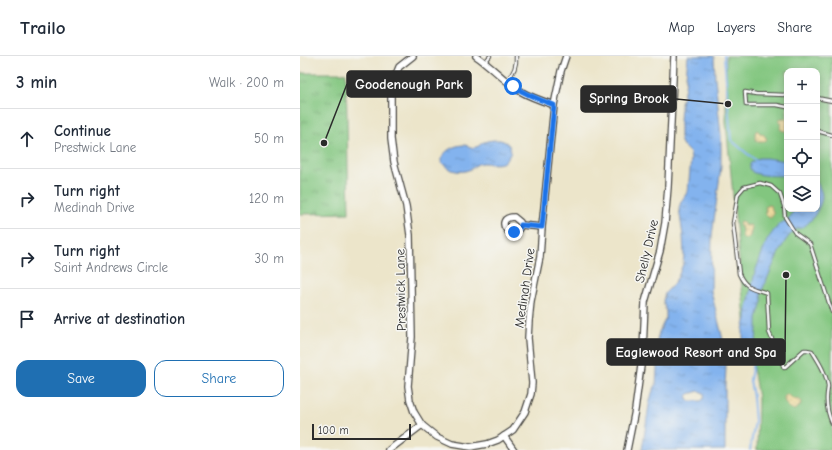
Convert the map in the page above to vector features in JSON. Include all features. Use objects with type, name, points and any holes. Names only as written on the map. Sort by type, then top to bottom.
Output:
[{"type":"street","points":[[476,56],[521,92],[554,105]]},
{"type":"street","name":"Medinah Drive","points":[[516,426],[525,412],[531,394],[532,383],[528,321],[540,258],[554,105],[566,56]]},
{"type":"street","name":"Shelly Drive","points":[[627,450],[635,410],[643,351],[645,302],[660,251],[665,223],[674,56]]},
{"type":"street","name":"Prestwick Lane","points":[[410,57],[399,67],[391,87],[391,140],[394,162],[406,206],[410,235],[412,337],[408,386],[412,408],[422,425],[442,440],[466,448],[476,447],[498,440],[513,430],[516,426]]},
{"type":"street","points":[[521,225],[542,227]]},
{"type":"street","points":[[389,450],[422,425]]},
{"type":"street","points":[[504,436],[514,450]]},
{"type":"lane","points":[[485,62],[490,56]]},
{"type":"lane","points":[[506,81],[511,76],[516,65],[516,56]]},
{"type":"lane","points":[[784,95],[745,92],[746,105],[784,106]]},
{"type":"lane","points":[[820,99],[832,101]]},
{"type":"lane","points":[[820,132],[832,135]]},
{"type":"lane","points":[[832,312],[810,244],[795,233],[785,217],[784,206],[780,194],[771,186],[760,183],[744,187],[738,194],[734,223],[739,274],[742,282],[750,287],[767,293],[769,332],[784,368],[804,350],[812,351],[822,368],[828,388],[827,410],[832,423]]},
{"type":"green space","points":[[726,56],[832,56],[832,450],[757,450],[758,398],[747,340],[726,123]]},
{"type":"green space","points":[[300,73],[346,73],[349,213],[300,214]]},
{"type":"sand","points":[[784,118],[784,131],[780,128],[780,119]]},
{"type":"sand","points":[[757,130],[767,139],[765,141],[756,141],[755,133]]},
{"type":"sand","points":[[768,205],[771,206],[773,213],[773,216],[770,218],[765,213],[765,207]]},
{"type":"sand","points":[[740,221],[743,222],[745,226],[750,225],[752,227],[750,236],[747,239],[744,239],[742,236],[742,229],[739,224]]},
{"type":"sand","points":[[786,394],[793,399],[800,400],[801,403],[799,407],[794,410],[788,407],[784,399]]},
{"type":"water","points":[[688,56],[714,56],[721,135],[721,167],[712,236],[711,291],[724,344],[726,368],[725,450],[642,450],[649,405],[656,385],[656,346],[659,332],[666,318],[663,301],[665,293],[678,277],[683,264],[683,236],[679,208],[688,191],[691,159],[690,153],[682,145],[680,138],[681,104],[685,87]],"holes":[[[699,391],[704,393],[704,398],[701,401],[690,401],[687,399],[689,394]]]},
{"type":"water","points":[[500,140],[507,143],[511,149],[509,156],[503,163],[482,163],[477,164],[472,169],[467,171],[455,171],[442,163],[445,152],[456,146],[464,145],[474,147],[486,141]]},
{"type":"water","points":[[759,158],[784,161],[784,176],[756,174],[752,172],[750,168],[750,164]]},
{"type":"water","points":[[820,189],[822,197],[820,204]]},
{"type":"water","points":[[793,212],[817,212],[810,222],[795,230],[785,241],[763,288],[761,294],[762,301],[757,318],[756,342],[761,353],[761,358],[759,361],[753,363],[750,361],[746,352],[743,329],[755,272],[767,240],[781,223],[789,219]]},
{"type":"waterway","points":[[724,56],[731,140],[755,160]]},
{"type":"waterway","points":[[750,450],[755,421],[750,380],[753,363]]},
{"type":"place","name":"Spring Brook","points":[[728,104]]},
{"type":"place","name":"Goodenough Park","points":[[324,143]]},
{"type":"place","name":"Eaglewood Resort and Spa","points":[[786,275]]},
{"type":"route","points":[[513,86],[533,98],[554,105],[542,227],[521,225],[519,229],[514,232]]}]
